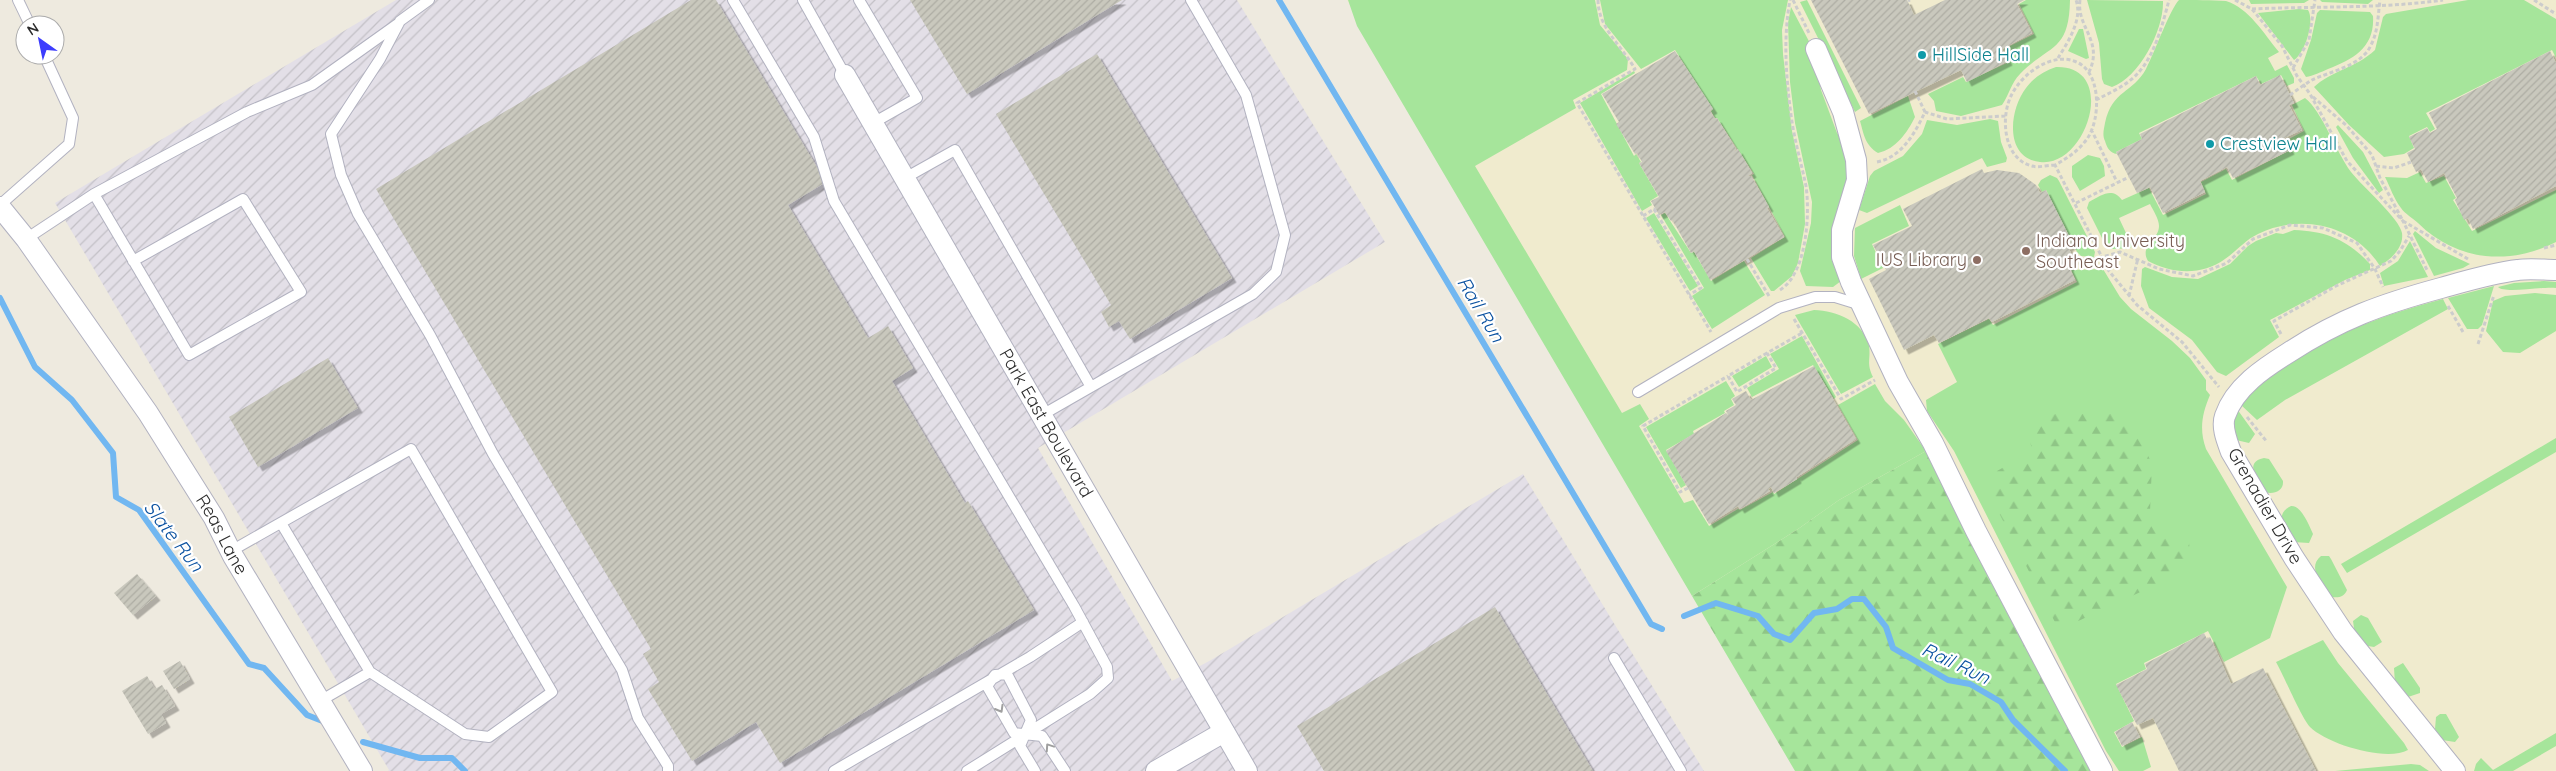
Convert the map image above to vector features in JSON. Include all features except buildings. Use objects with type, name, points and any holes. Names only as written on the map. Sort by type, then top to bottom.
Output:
[{"type":"street","points":[[1816,49],[1843,112],[1852,139],[1856,164],[1857,180],[1842,230],[1842,257],[1862,305],[1893,370],[2102,771]]},
{"type":"street","name":"Park East Boulevard","points":[[846,75],[1248,771]]},
{"type":"street","name":"Reas Lane","points":[[0,205],[73,305],[148,413],[214,518],[231,551],[362,771]]},
{"type":"street","name":"Grenadier Drive","points":[[2455,771],[2343,632],[2280,534],[2231,452],[2225,436],[2223,391],[2243,387],[2273,362],[2306,339],[2361,312],[2400,298],[2489,275],[2520,270],[2556,270]]},
{"type":"street","points":[[1156,771],[1224,732]]},
{"type":"lane","points":[[18,0],[25,15]]},
{"type":"lane","points":[[26,239],[94,194],[247,112],[312,85],[429,0]]},
{"type":"lane","points":[[733,0],[814,137],[834,201],[1083,622],[1107,667],[1108,678],[1090,694],[967,771]]},
{"type":"lane","points":[[802,0],[846,75]]},
{"type":"lane","points":[[859,0],[917,98],[873,123]]},
{"type":"lane","points":[[1042,415],[1253,294],[1276,272],[1285,235],[1246,95],[1191,0]]},
{"type":"lane","points":[[400,22],[380,59],[331,134],[341,175],[358,214],[430,335],[493,454],[622,670],[638,718],[668,766],[668,771]]},
{"type":"lane","points":[[0,205],[69,144],[73,118],[49,65]]},
{"type":"lane","points":[[905,178],[955,150],[1091,387]]},
{"type":"lane","points":[[94,194],[133,261],[189,355],[301,292],[243,200],[133,261]]},
{"type":"lane","points":[[1638,392],[1779,308],[1815,297],[1835,297],[1862,305]]},
{"type":"lane","points":[[231,551],[411,449],[552,692],[489,737],[465,734],[370,672],[281,523]]},
{"type":"lane","points":[[834,771],[995,675],[1030,657],[1083,622]]},
{"type":"lane","points":[[1614,658],[1681,771]]},
{"type":"lane","points":[[320,701],[370,672]]},
{"type":"lane","points":[[1035,771],[1020,746],[1027,733],[1031,720],[1007,674],[995,675],[987,686],[1014,733],[1027,733],[1042,736],[1065,771]]},
{"type":"path","points":[[1598,0],[1603,24],[1626,53],[1635,69],[1576,103],[1711,332],[1719,327]]},
{"type":"path","points":[[1792,0],[1816,49]]},
{"type":"path","points":[[1746,258],[1769,297],[1787,286],[1802,257],[1807,224],[1806,187],[1795,141],[1784,51],[1786,23],[1792,0]]},
{"type":"path","points":[[2076,0],[2093,43],[2095,60],[2089,72]]},
{"type":"path","points":[[2058,58],[2071,37],[2080,0]]},
{"type":"path","points":[[2096,100],[2120,88],[2140,72],[2153,47],[2169,0]]},
{"type":"path","points":[[2237,0],[2252,9],[2282,46],[2347,160],[2403,221],[2477,264],[2496,284],[2478,344]]},
{"type":"path","points":[[2293,68],[2309,40],[2315,0]]},
{"type":"path","points":[[2290,95],[2363,56],[2370,48],[2374,37],[2380,0]]},
{"type":"path","points":[[2252,9],[2315,7],[2379,8],[2443,0]]},
{"type":"path","points":[[2534,0],[2556,14]]},
{"type":"path","points":[[2058,58],[2076,61],[2089,72],[2096,100],[2088,137],[2075,154],[2055,165],[2032,166],[2018,158],[2010,147],[2006,132],[2006,116],[2011,94],[2026,76],[2045,63],[2058,58]]},
{"type":"path","points":[[1915,91],[1925,112],[1947,119],[2006,116]]},
{"type":"path","points":[[2310,94],[2346,124],[2372,155],[2409,236],[2463,332]]},
{"type":"path","points":[[1856,164],[1880,162],[1893,156],[1905,146],[1917,129],[1925,112]]},
{"type":"path","points":[[2091,129],[2116,182]]},
{"type":"path","points":[[2376,166],[2394,168],[2412,162]]},
{"type":"path","points":[[2055,165],[2102,257],[2129,296],[2137,305],[2182,342],[2267,442]]},
{"type":"path","points":[[2076,203],[2129,177]]},
{"type":"path","points":[[1642,216],[1654,209],[1701,288],[1689,295]]},
{"type":"path","points":[[2073,261],[2102,257],[2120,252],[2138,258],[2159,269],[2193,276],[2226,262],[2253,239],[2290,226],[2323,228],[2356,243],[2375,269],[2384,289],[2389,289]]},
{"type":"path","points":[[2280,340],[2282,336],[2274,321],[2336,286],[2390,262],[2400,252],[2409,236]]},
{"type":"path","points":[[2538,250],[2556,245]]},
{"type":"path","points":[[2129,296],[2138,258]]},
{"type":"path","points":[[2494,295],[2502,294]]},
{"type":"path","points":[[1793,316],[1840,399],[1893,370]]},
{"type":"path","points":[[1688,488],[1680,492],[1643,426],[1802,333]]},
{"type":"path","points":[[1728,376],[1737,392],[1776,368],[1767,354]]},
{"type":"shaded area","points":[[396,0],[1237,0],[1385,242],[1038,448],[1172,681],[1211,660],[1523,474],[1704,771],[388,771],[55,203]]},
{"type":"shaded area","name":"Indiana University Southeast","points":[[1347,0],[2556,0],[2556,771],[1802,771],[1646,502]]},
{"type":"green space","points":[[1348,0],[1595,0],[1600,25],[1628,59],[1627,70],[1573,100],[1576,108],[1475,166],[1622,413],[1640,404],[1649,419],[1639,426],[1684,503],[1693,500],[1709,526],[1738,509],[1740,510],[1773,492],[1774,494],[1858,440],[1838,405],[1875,384],[1885,401],[1904,420],[1926,451],[1839,500],[1798,529],[1692,596],[1357,26]]},
{"type":"green space","points":[[1600,0],[1788,0],[1782,30],[1783,54],[1792,131],[1804,187],[1805,224],[1798,263],[1792,276],[1774,291],[1771,291],[1751,258],[1785,237],[1752,175],[1754,174],[1717,118],[1715,118],[1711,111],[1713,109],[1675,50],[1641,69],[1605,24]]},
{"type":"green space","points":[[1807,0],[1861,108],[1855,112],[1800,2]]},
{"type":"green space","points":[[2026,0],[2070,0],[2066,30],[2056,46],[2030,64],[2020,74],[2014,81],[2002,105],[1961,116],[1936,111],[1934,101],[1928,94],[1963,77],[1966,82],[2009,62],[2004,49],[2034,34],[2019,4]]},
{"type":"green space","points":[[2087,0],[2163,1],[2155,38],[2141,63],[2122,82],[2112,87],[2104,84],[2102,79],[2099,43]]},
{"type":"green space","points":[[2179,0],[2226,1],[2242,9],[2256,22],[2279,52],[2268,58],[2275,71],[2287,65],[2294,78],[2294,83],[2287,86],[2281,75],[2261,84],[2256,76],[2139,133],[2142,139],[2116,152],[2117,154],[2108,148],[2104,136],[2108,112],[2118,98],[2141,77],[2171,12]]},
{"type":"green space","points":[[2249,0],[2309,0],[2304,3],[2251,4]]},
{"type":"green space","points":[[2320,0],[2373,0],[2368,4],[2322,2]]},
{"type":"green space","points":[[2468,0],[2524,0],[2556,19],[2556,58],[2552,50],[2426,113],[2435,129],[2430,132],[2427,127],[2409,136],[2414,148],[2404,154],[2384,157],[2349,125],[2314,87],[2328,77],[2360,61],[2375,50],[2383,17],[2386,14]]},
{"type":"green space","points":[[1791,7],[1813,49],[1821,90],[1837,133],[1843,143],[1846,159],[1847,203],[1841,281],[1833,287],[1806,286],[1800,271],[1811,223],[1812,202],[1795,123],[1790,82],[1788,23]]},
{"type":"green space","points":[[2299,9],[2308,10],[2310,29],[2302,51],[2294,60],[2258,13]]},
{"type":"green space","points":[[2320,10],[2370,12],[2373,16],[2373,27],[2366,44],[2354,56],[2306,77],[2301,69],[2311,40],[2317,13]]},
{"type":"green space","points":[[2079,29],[2083,29],[2089,58],[2086,59],[2068,51]]},
{"type":"green space","points":[[2056,67],[2075,71],[2087,82],[2091,98],[2089,116],[2082,134],[2071,149],[2057,160],[2040,162],[2028,159],[2020,152],[2015,143],[2013,120],[2020,97],[2029,84],[2039,75]]},
{"type":"green space","points":[[1634,71],[1635,73],[1601,94],[1634,156],[1636,154],[1641,162],[1639,163],[1658,196],[1650,201],[1652,205],[1642,211],[1580,103]]},
{"type":"green space","points":[[1908,96],[1915,117],[1896,144],[1878,153],[1868,143],[1860,121]]},
{"type":"green space","points":[[2305,98],[2317,112],[2345,164],[2400,227],[2402,238],[2399,248],[2380,266],[2369,252],[2341,232],[2309,224],[2292,224],[2258,234],[2225,259],[2207,268],[2197,271],[2167,269],[2148,261],[2146,256],[2146,251],[2159,226],[2150,204],[2119,218],[2126,233],[2132,240],[2131,248],[2113,249],[2106,246],[2087,208],[2089,202],[2111,193],[2122,200],[2149,188],[2163,215],[2206,194],[2201,182],[2226,169],[2232,180],[2291,150],[2287,140],[2304,131],[2292,105]]},
{"type":"green space","points":[[1990,119],[1998,121],[2001,142],[2007,158],[2006,162],[1987,167],[1982,158],[1867,213],[1859,210],[1870,176],[1874,171],[1903,156],[1922,134],[1927,120],[1957,125]]},
{"type":"green space","points":[[2338,125],[2363,152],[2383,190],[2379,193],[2353,158],[2336,127]]},
{"type":"green space","points":[[2088,155],[2100,158],[2104,166],[2105,176],[2080,191],[2072,177],[2072,166]]},
{"type":"green space","points":[[2420,172],[2426,183],[2444,176],[2456,198],[2453,200],[2472,231],[2556,190],[2556,242],[2538,250],[2502,257],[2466,252],[2449,245],[2433,236],[2403,210],[2396,201],[2385,177],[2407,178]]},
{"type":"green space","points":[[2050,175],[2059,181],[2095,252],[2094,257],[2081,256],[2077,252],[2046,190],[2042,192],[2038,185],[2041,180]]},
{"type":"green space","points":[[1900,205],[1909,226],[1872,244],[1883,268],[1861,279],[1854,256],[1855,228]]},
{"type":"green space","points":[[1654,213],[1698,286],[1690,291],[1646,218]]},
{"type":"green space","points":[[1665,213],[1691,253],[1694,252],[1711,281],[1744,261],[1765,295],[1712,329],[1692,296],[1704,288],[1661,215]]},
{"type":"green space","points":[[2294,230],[2316,232],[2336,238],[2362,256],[2370,264],[2370,270],[2345,280],[2270,320],[2279,337],[2226,376],[2217,372],[2192,340],[2149,308],[2141,286],[2142,269],[2145,267],[2172,277],[2198,279],[2230,264],[2248,246],[2256,241],[2276,233],[2283,234]]},
{"type":"green space","points":[[2415,231],[2436,248],[2470,264],[2463,268],[2434,276],[2413,234]]},
{"type":"green space","points":[[2410,241],[2428,277],[2384,286],[2380,273],[2398,261]]},
{"type":"green space","points":[[2103,269],[2120,297],[2131,309],[2172,341],[2190,358],[2206,380],[2206,390],[2210,395],[2205,409],[2202,428],[2206,449],[2287,587],[2270,638],[2224,662],[2208,631],[2144,663],[2146,669],[2116,684],[2134,721],[2114,732],[2122,747],[2142,737],[2151,767],[2143,771],[2119,771],[2106,751],[1954,451],[1927,411],[1926,400],[1957,382],[1938,344],[1989,319],[1993,325],[2077,282],[2071,270]]},
{"type":"green space","points":[[2556,282],[2556,288],[2508,290],[2498,287],[2514,283]]},
{"type":"green space","points":[[2494,286],[2482,325],[2478,329],[2467,329],[2448,298]]},
{"type":"green space","points":[[2535,293],[2556,295],[2556,331],[2520,353],[2503,352],[2486,331],[2493,301],[2505,296]]},
{"type":"green space","points":[[2443,299],[2448,309],[2285,400],[2257,420],[2240,404],[2286,366],[2334,338],[2386,316]]},
{"type":"green space","points":[[1814,310],[1840,315],[1861,330],[1869,346],[1869,364],[1873,377],[1841,394],[1795,315]]},
{"type":"green space","points":[[1802,336],[1836,397],[1834,399],[1813,365],[1752,397],[1747,388],[1779,369],[1770,354]]},
{"type":"green space","points":[[1766,356],[1772,367],[1739,387],[1732,376]]},
{"type":"green space","points":[[1726,381],[1735,396],[1731,399],[1734,405],[1724,411],[1725,413],[1693,431],[1694,434],[1666,450],[1686,485],[1681,488],[1646,427]]},
{"type":"green space","points":[[2237,409],[2255,434],[2249,443],[2236,440],[2231,422]]},
{"type":"green space","points":[[2055,414],[2114,414],[2135,428],[2152,464],[2150,512],[2155,524],[2189,542],[2190,554],[2179,574],[2059,630],[1998,511],[1991,492],[1997,471],[2020,458],[2030,461],[2034,458],[2028,433],[2036,421]]},
{"type":"green space","points":[[2556,438],[2556,452],[2347,573],[2341,564]]},
{"type":"green space","points":[[1926,451],[2094,771],[1795,771],[1692,596],[1798,529],[1839,500]]},
{"type":"green space","points":[[2264,458],[2269,459],[2283,481],[2280,490],[2265,492],[2259,483],[2253,468],[2254,463]]},
{"type":"green space","points":[[2291,506],[2301,512],[2313,534],[2309,543],[2293,542],[2284,527],[2282,522],[2283,514]]},
{"type":"green space","points":[[2321,556],[2329,556],[2331,559],[2347,590],[2343,596],[2331,597],[2317,577],[2315,566]]},
{"type":"green space","points":[[2361,615],[2368,618],[2382,642],[2374,647],[2362,645],[2355,635],[2353,621]]},
{"type":"green space","points":[[2323,640],[2338,663],[2408,750],[2386,754],[2357,749],[2329,739],[2310,727],[2302,715],[2276,662]]},
{"type":"green space","points":[[2403,663],[2420,688],[2420,693],[2408,697],[2395,684],[2394,668]]},
{"type":"green space","points":[[2440,714],[2446,714],[2459,737],[2455,742],[2442,740],[2435,729],[2436,717]]},
{"type":"green space","points":[[2556,733],[2556,746],[2513,771],[2474,771],[2476,764],[2481,758],[2493,770]]},
{"type":"green space","points":[[2411,764],[2420,765],[2429,771],[2335,771]]},
{"type":"waterway","name":"Rail Run","points":[[1279,0],[1651,624],[1662,629]]},
{"type":"waterway","name":"Slate Run","points":[[0,298],[35,367],[72,400],[113,453],[116,497],[139,510],[249,664],[264,668],[307,715],[325,722]]},
{"type":"waterway","name":"Rail Run","points":[[1684,616],[1716,603],[1758,616],[1774,634],[1790,640],[1814,613],[1837,609],[1852,599],[1864,599],[1886,627],[1893,648],[1948,680],[1970,684],[2001,702],[2013,720],[2065,771]]},
{"type":"waterway","name":"Slate Run","points":[[363,742],[420,758],[452,758],[465,771]]},
{"type":"place","name":"HillSide Hall","points":[[1922,55]]},
{"type":"place","name":"Crestview Hall","points":[[2210,144]]},
{"type":"place","name":"Indiana University Southeast","points":[[2026,251]]},
{"type":"place","name":"IUS Library","points":[[1977,260]]}]
